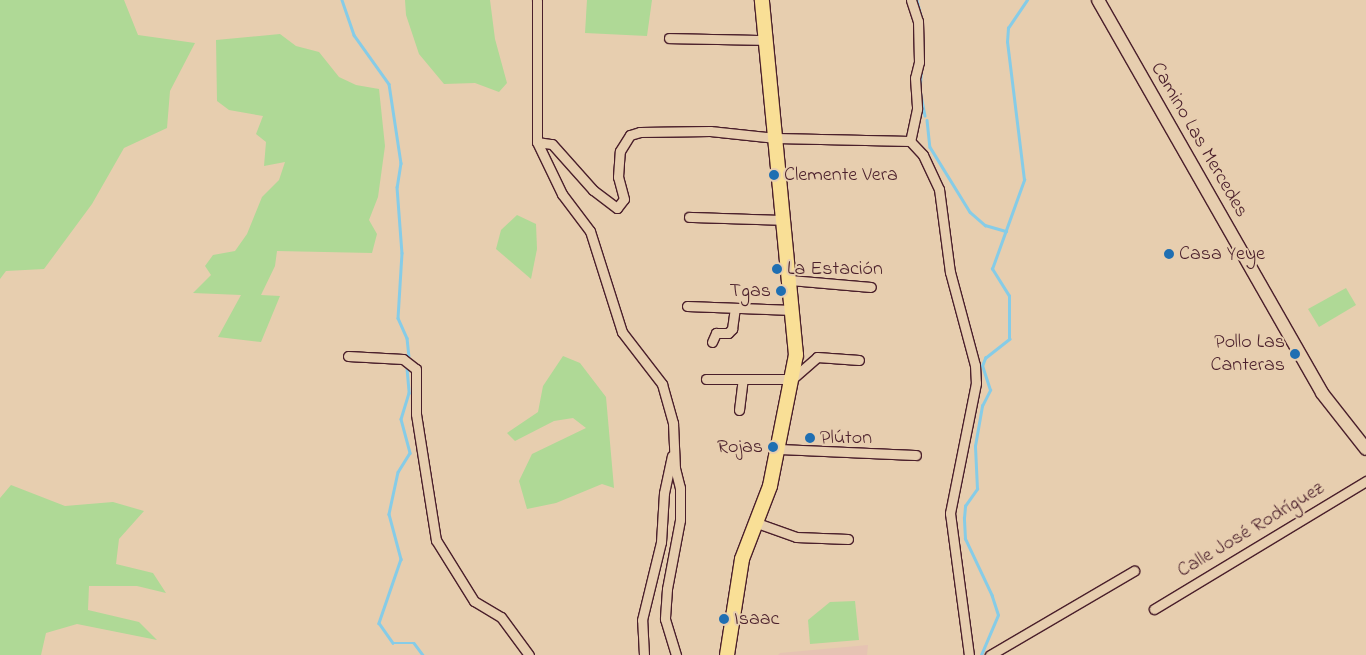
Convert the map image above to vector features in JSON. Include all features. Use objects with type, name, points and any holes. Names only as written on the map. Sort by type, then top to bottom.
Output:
[{"type":"main road","points":[[727,655],[742,560],[757,523],[778,449],[796,356],[762,0]]},
{"type":"main road","name":"Camino Las Mercedes","points":[[1098,0],[1322,393],[1366,449]]},
{"type":"street","points":[[537,0],[537,142],[562,194],[592,235],[596,258],[624,338],[662,384],[673,423],[674,451],[680,488],[680,520],[667,589],[665,619],[676,655]]},
{"type":"street","points":[[910,142],[917,110],[915,78],[918,62],[918,21],[911,0]]},
{"type":"street","points":[[669,38],[766,40]]},
{"type":"street","points":[[537,142],[552,144],[594,190],[617,208],[624,200],[618,177],[620,151],[630,135],[640,132],[710,131],[776,138],[910,142],[923,155],[940,189],[950,272],[975,365],[976,383],[950,513],[969,655]]},
{"type":"street","points":[[689,217],[784,220]]},
{"type":"street","points":[[790,280],[871,287]]},
{"type":"street","points":[[687,306],[793,310]]},
{"type":"street","points":[[712,342],[716,333],[728,333],[732,329],[735,308]]},
{"type":"street","points":[[348,356],[404,359],[416,369],[416,414],[436,540],[474,601],[501,617],[529,655]]},
{"type":"street","points":[[706,379],[792,379],[817,357],[859,360]]},
{"type":"street","points":[[739,410],[743,379]]},
{"type":"street","points":[[778,449],[916,455]]},
{"type":"street","points":[[644,655],[642,620],[660,542],[664,493],[674,451]]},
{"type":"street","name":"Calle José Rodríguez","points":[[1154,609],[1366,482]]},
{"type":"street","points":[[757,523],[796,537],[848,539]]},
{"type":"street","points":[[990,655],[1134,571]]},
{"type":"shaded area","points":[[868,645],[867,655],[778,655],[780,653]]},
{"type":"green space","points":[[0,0],[124,0],[138,35],[195,43],[170,91],[167,128],[124,148],[92,204],[44,269],[6,271],[0,279]]},
{"type":"green space","points":[[405,0],[490,0],[495,39],[507,83],[499,92],[475,83],[444,84],[419,54],[406,15]]},
{"type":"green space","points":[[587,0],[652,0],[647,36],[585,33]]},
{"type":"green space","points":[[280,34],[296,46],[319,52],[339,77],[356,85],[379,89],[385,146],[378,197],[369,220],[377,234],[372,253],[277,251],[275,266],[261,295],[280,296],[261,342],[218,337],[241,295],[193,293],[211,275],[205,266],[213,255],[235,251],[247,234],[262,197],[279,180],[285,162],[264,166],[266,142],[256,134],[263,116],[229,110],[217,101],[216,40]]},
{"type":"green space","points":[[517,215],[536,224],[537,249],[531,279],[496,249],[501,230]]},
{"type":"green space","points":[[1346,288],[1356,305],[1319,327],[1308,309]]},
{"type":"green space","points":[[563,356],[580,363],[606,397],[614,488],[602,484],[556,503],[527,509],[519,481],[532,454],[586,428],[573,418],[554,421],[515,441],[507,433],[538,412],[543,386]]},
{"type":"green space","points":[[11,485],[65,506],[113,502],[144,511],[119,539],[116,564],[153,573],[166,593],[137,586],[89,586],[88,610],[139,622],[157,640],[77,624],[46,633],[41,655],[0,655],[0,498]]},
{"type":"green space","points":[[855,601],[859,640],[810,644],[808,620],[830,602]]},
{"type":"waterway","points":[[342,0],[354,35],[389,84],[401,163],[397,187],[402,253],[398,318],[407,338],[409,356]]},
{"type":"waterway","points":[[917,0],[922,20]]},
{"type":"waterway","points":[[981,655],[998,615],[992,596],[965,539],[964,518],[965,506],[977,489],[975,446],[982,406],[990,390],[982,366],[985,358],[1009,339],[1009,296],[992,269],[1024,180],[1007,42],[1008,28],[1027,0]]},
{"type":"waterway","points":[[922,26],[923,48]]},
{"type":"waterway","points":[[922,66],[920,90],[925,116]]},
{"type":"waterway","points":[[927,120],[930,147],[970,212],[985,225],[1006,231]]},
{"type":"waterway","points":[[407,368],[409,393],[401,419],[410,453],[398,472],[389,514],[401,559],[379,623],[393,643],[414,643],[423,655]]},
{"type":"place","name":"Clemente Vera","points":[[774,175]]},
{"type":"place","name":"Casa Yeye","points":[[1169,254]]},
{"type":"place","name":"La Estación","points":[[777,269]]},
{"type":"place","name":"Tgas","points":[[781,291]]},
{"type":"place","name":"Pollo Las Canteras","points":[[1295,354]]},
{"type":"place","name":"Plúton","points":[[810,438]]},
{"type":"place","name":"Rojas","points":[[773,447]]},
{"type":"place","name":"Isaac","points":[[724,619]]}]
